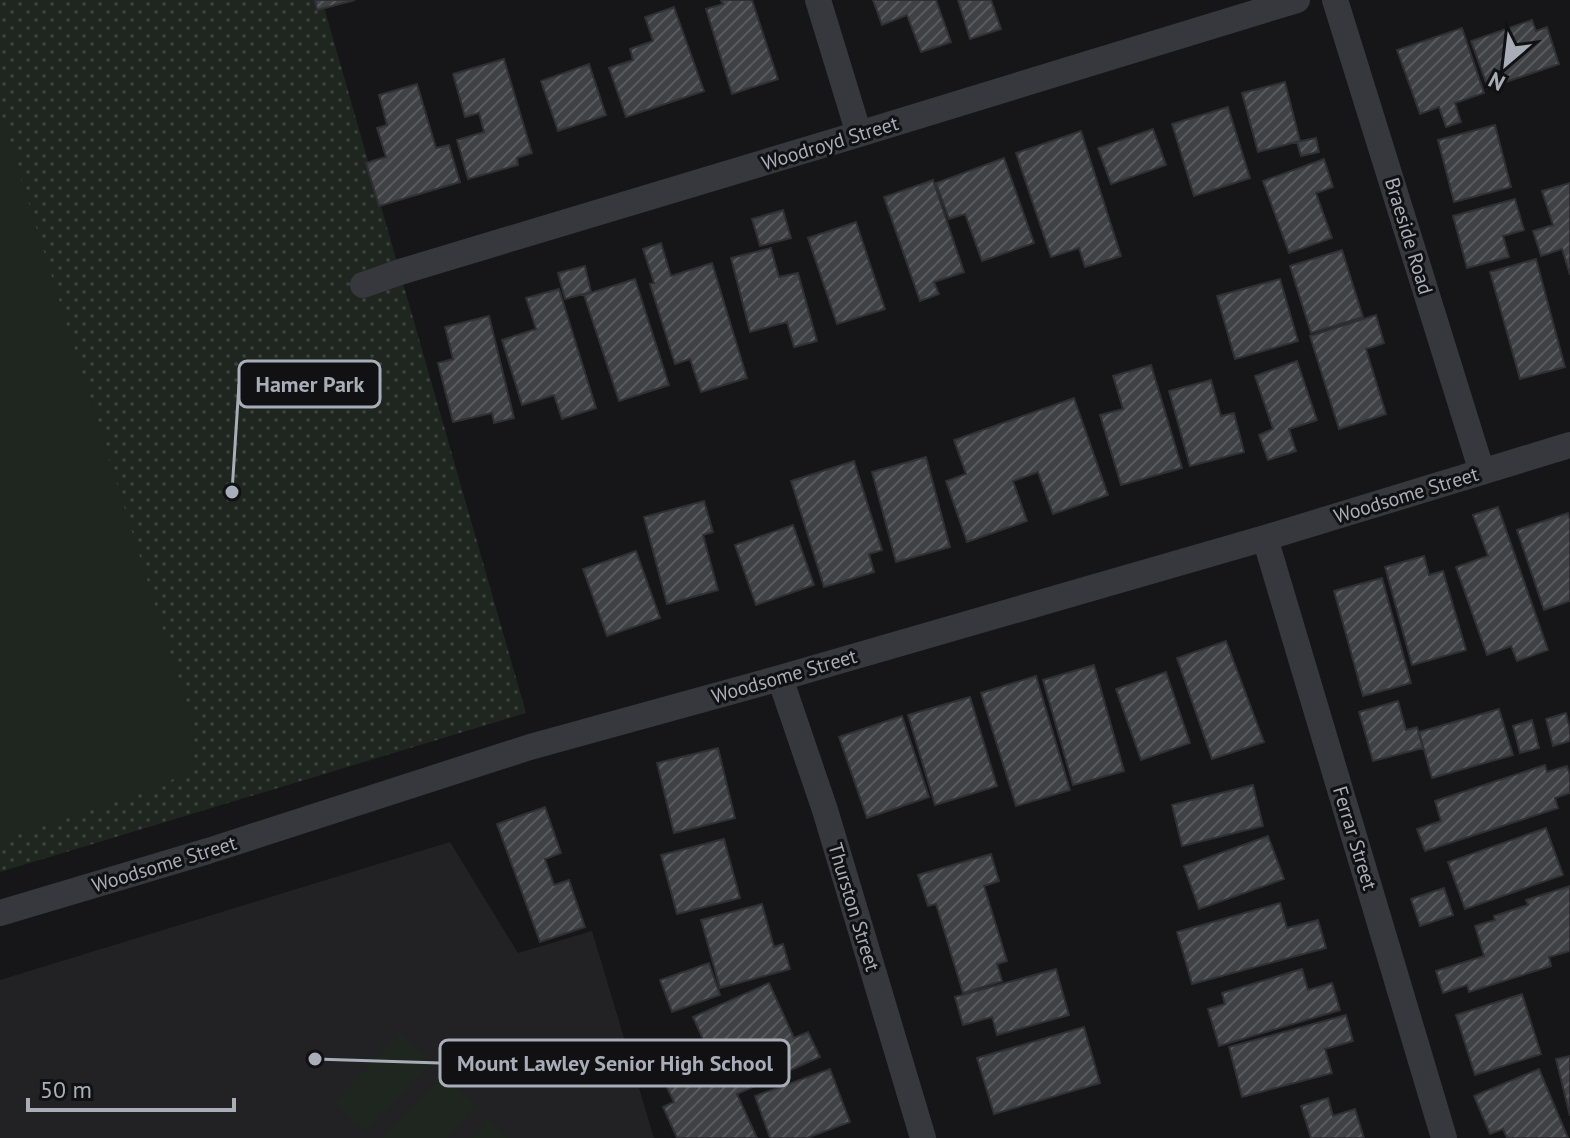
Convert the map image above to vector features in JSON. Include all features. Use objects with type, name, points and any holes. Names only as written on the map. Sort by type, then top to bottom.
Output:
[{"type":"street","points":[[818,0],[859,134]]},
{"type":"street","name":"Woodroyd Street","points":[[363,285],[1297,0]]},
{"type":"street","name":"Braeside Road","points":[[1335,0],[1482,472]]},
{"type":"street","name":"Woodsome Street","points":[[0,913],[208,851],[530,747],[1265,538],[1570,445]]},
{"type":"street","name":"Ferrar Street","points":[[1265,538],[1444,1138]]},
{"type":"street","name":"Thurston Street","points":[[780,678],[825,810],[923,1138]]},
{"type":"shaded area","points":[[0,0],[322,0],[526,713],[0,872]]},
{"type":"shaded area","points":[[0,112],[195,732],[190,768],[162,786],[0,840]]},
{"type":"shaded area","points":[[450,842],[518,953],[592,931],[654,1138],[0,1138],[0,980]]},
{"type":"shaded area","points":[[400,1033],[432,1063],[365,1132],[334,1103]]},
{"type":"shaded area","points":[[443,1075],[477,1106],[447,1138],[382,1138]]},
{"type":"shaded area","points":[[488,1120],[508,1138],[472,1138]]},
{"type":"building","points":[[315,0],[355,0],[317,10]]},
{"type":"building","points":[[721,0],[752,0],[778,79],[732,94],[706,9],[723,4]]},
{"type":"building","points":[[873,0],[936,0],[951,42],[921,52],[907,15],[882,25]]},
{"type":"building","points":[[958,0],[991,0],[1001,29],[970,39]]},
{"type":"building","points":[[674,7],[704,91],[626,117],[609,68],[633,60],[630,49],[653,41],[645,17]]},
{"type":"building","points":[[1532,20],[1536,31],[1547,27],[1559,64],[1488,88],[1471,41]]},
{"type":"building","points":[[1462,28],[1484,93],[1455,103],[1461,122],[1446,127],[1439,107],[1420,114],[1397,50]]},
{"type":"building","points":[[504,59],[532,153],[517,158],[518,165],[468,179],[457,140],[484,132],[479,113],[465,117],[453,74]]},
{"type":"building","points":[[589,64],[606,115],[558,131],[541,81]]},
{"type":"building","points":[[1285,82],[1300,141],[1258,152],[1242,93]]},
{"type":"building","points":[[417,84],[436,148],[449,145],[460,182],[379,206],[366,163],[386,157],[377,128],[387,125],[379,95]]},
{"type":"building","points":[[1228,107],[1250,178],[1194,196],[1172,124]]},
{"type":"building","points":[[1495,125],[1511,187],[1454,202],[1438,140]]},
{"type":"building","points":[[1153,129],[1166,165],[1111,184],[1098,148]]},
{"type":"building","points":[[1081,131],[1121,256],[1085,267],[1079,248],[1051,257],[1016,153]]},
{"type":"building","points":[[1316,138],[1319,152],[1301,156],[1297,142]]},
{"type":"building","points":[[1004,158],[1034,243],[982,261],[965,214],[949,219],[936,183]]},
{"type":"building","points":[[1324,159],[1333,187],[1316,193],[1332,238],[1289,253],[1263,181]]},
{"type":"building","points":[[933,180],[964,272],[934,282],[939,294],[920,301],[884,197]]},
{"type":"building","points":[[1570,183],[1570,275],[1562,249],[1541,256],[1533,231],[1553,225],[1542,191]]},
{"type":"building","points":[[1515,199],[1524,230],[1503,236],[1509,257],[1467,268],[1453,216]]},
{"type":"building","points":[[783,210],[791,238],[760,246],[752,219]]},
{"type":"building","points":[[856,222],[885,309],[837,324],[808,238]]},
{"type":"building","points":[[661,243],[671,276],[712,263],[747,378],[701,392],[690,359],[675,364],[650,284],[654,283],[643,249]]},
{"type":"building","points":[[771,248],[779,277],[798,273],[817,341],[794,347],[787,322],[750,332],[731,258]]},
{"type":"building","points":[[1342,250],[1363,317],[1311,333],[1290,266]]},
{"type":"building","points":[[1536,259],[1565,367],[1520,379],[1490,272]]},
{"type":"building","points":[[585,266],[591,292],[565,299],[558,273]]},
{"type":"building","points":[[635,279],[669,385],[619,401],[584,295]]},
{"type":"building","points":[[1280,279],[1298,341],[1235,359],[1217,296]]},
{"type":"building","points":[[559,289],[596,408],[562,419],[554,395],[522,405],[502,340],[536,329],[526,298]]},
{"type":"building","points":[[1376,315],[1384,343],[1366,349],[1386,414],[1339,429],[1310,336]]},
{"type":"building","points":[[489,316],[514,418],[494,423],[492,413],[453,422],[438,363],[453,359],[445,327]]},
{"type":"building","points":[[1297,361],[1317,420],[1289,429],[1296,451],[1268,460],[1259,435],[1273,429],[1255,376]]},
{"type":"building","points":[[1151,365],[1182,468],[1121,485],[1100,415],[1123,409],[1113,376]]},
{"type":"building","points":[[1211,380],[1221,416],[1234,413],[1244,452],[1190,466],[1169,391]]},
{"type":"building","points":[[1074,398],[1108,495],[1053,514],[1038,472],[1013,481],[1027,521],[967,542],[946,481],[966,474],[954,440]]},
{"type":"building","points":[[926,457],[950,547],[896,562],[872,472]]},
{"type":"building","points":[[854,461],[882,550],[869,554],[874,572],[824,587],[791,481]]},
{"type":"building","points":[[704,501],[713,532],[703,535],[718,590],[667,604],[644,517]]},
{"type":"building","points":[[1498,507],[1548,650],[1517,661],[1511,646],[1487,655],[1456,567],[1488,556],[1473,515]]},
{"type":"building","points":[[1568,513],[1570,601],[1544,610],[1517,530]]},
{"type":"building","points":[[793,525],[814,585],[756,605],[735,545]]},
{"type":"building","points":[[636,551],[660,618],[607,636],[583,569]]},
{"type":"building","points":[[1424,556],[1429,575],[1443,571],[1466,650],[1412,665],[1385,567]]},
{"type":"building","points":[[1382,578],[1411,683],[1363,696],[1334,591]]},
{"type":"building","points":[[1226,641],[1264,742],[1212,759],[1177,658]]},
{"type":"building","points":[[1094,665],[1124,771],[1073,785],[1043,680]]},
{"type":"building","points":[[1166,672],[1190,743],[1141,760],[1116,689]]},
{"type":"building","points":[[1036,676],[1070,790],[1016,806],[981,693]]},
{"type":"building","points":[[970,697],[997,786],[935,805],[908,715]]},
{"type":"building","points":[[1398,701],[1406,730],[1417,727],[1423,748],[1373,761],[1359,712]]},
{"type":"building","points":[[1499,709],[1513,755],[1432,778],[1419,732]]},
{"type":"building","points":[[1566,713],[1570,741],[1553,746],[1546,719]]},
{"type":"building","points":[[902,716],[929,797],[867,818],[839,737]]},
{"type":"building","points":[[1532,720],[1539,748],[1520,753],[1513,726]]},
{"type":"building","points":[[718,748],[735,818],[674,833],[657,763]]},
{"type":"building","points":[[1545,765],[1547,772],[1567,766],[1570,775],[1570,793],[1555,798],[1558,808],[1425,851],[1417,829],[1441,821],[1435,801]]},
{"type":"building","points":[[1253,785],[1263,826],[1182,846],[1172,805]]},
{"type":"building","points":[[545,807],[561,853],[545,859],[554,885],[569,880],[585,927],[540,942],[497,824]]},
{"type":"building","points":[[1546,828],[1563,875],[1465,909],[1448,862]]},
{"type":"building","points":[[1268,836],[1284,879],[1199,909],[1184,866]]},
{"type":"building","points":[[724,839],[740,898],[677,914],[661,855]]},
{"type":"building","points":[[991,854],[999,881],[984,886],[1007,961],[997,964],[1002,981],[963,993],[936,904],[928,906],[918,875]]},
{"type":"building","points":[[1570,886],[1570,951],[1549,957],[1551,966],[1469,992],[1467,985],[1443,993],[1436,971],[1484,956],[1475,926],[1528,905],[1526,900]]},
{"type":"building","points":[[1444,888],[1453,915],[1420,926],[1411,899]]},
{"type":"building","points":[[1280,903],[1287,928],[1318,920],[1326,948],[1192,984],[1177,932]]},
{"type":"building","points":[[762,904],[774,947],[783,944],[790,969],[720,988],[701,920]]},
{"type":"building","points":[[709,963],[720,995],[672,1012],[660,980]]},
{"type":"building","points":[[1056,969],[1069,1015],[997,1035],[992,1017],[963,1025],[955,997]]},
{"type":"building","points":[[1302,969],[1308,990],[1332,983],[1340,1010],[1219,1046],[1208,1009],[1225,1004],[1222,993]]},
{"type":"building","points":[[769,983],[794,1038],[808,1032],[820,1057],[737,1094],[757,1138],[677,1138],[663,1107],[674,1102],[661,1075],[709,1053],[693,1017]]},
{"type":"building","points":[[1522,994],[1541,1054],[1475,1075],[1456,1015]]},
{"type":"building","points":[[1346,1015],[1353,1041],[1325,1049],[1332,1073],[1242,1097],[1229,1047]]},
{"type":"building","points":[[1084,1027],[1100,1083],[994,1114],[977,1058]]},
{"type":"building","points":[[1570,1056],[1570,1116],[1556,1059]]},
{"type":"building","points":[[830,1069],[850,1122],[807,1138],[770,1138],[755,1096]]},
{"type":"building","points":[[1539,1069],[1568,1138],[1507,1138],[1503,1129],[1490,1134],[1474,1096]]},
{"type":"building","points":[[1328,1098],[1333,1116],[1355,1109],[1364,1138],[1311,1138],[1301,1106]]},
{"type":"place","name":"Hamer Park","points":[[232,492]]},
{"type":"place","name":"Mount Lawley Senior High School","points":[[315,1059]]}]
